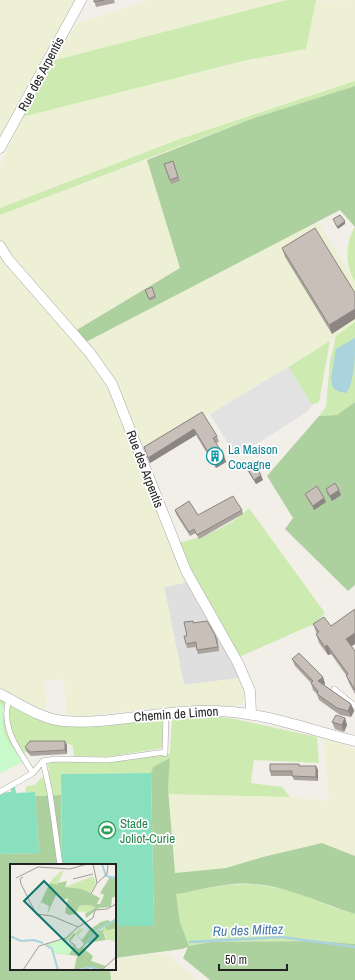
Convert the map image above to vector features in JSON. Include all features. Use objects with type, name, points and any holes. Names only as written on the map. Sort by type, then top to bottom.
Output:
[{"type":"street","name":"Rue des Arpentis","points":[[0,148],[81,0]]},
{"type":"street","name":"Rue des Arpentis","points":[[0,246],[8,259],[90,353],[112,384],[186,570],[238,663],[250,692],[251,713]]},
{"type":"street","name":"Chemin de Limon","points":[[5,696],[41,716],[63,721],[111,719],[166,712],[215,711],[251,713],[355,741]]},
{"type":"lane","points":[[334,688],[355,706]]},
{"type":"lane","points":[[5,696],[5,714],[8,731],[33,773]]},
{"type":"lane","points":[[0,792],[33,773],[43,761],[55,759],[108,760],[165,753],[166,712]]},
{"type":"lane","points":[[43,761],[50,793],[60,864]]},
{"type":"shaded area","points":[[288,367],[312,405],[307,412],[236,457],[210,414]]},
{"type":"shaded area","points":[[188,582],[237,668],[240,678],[184,685],[164,587]]},
{"type":"green space","points":[[0,0],[75,0],[10,119],[0,141]]},
{"type":"green space","points":[[151,0],[287,0],[52,61],[77,23]]},
{"type":"green space","points":[[287,0],[316,0],[306,49],[247,60],[22,117],[52,61]]},
{"type":"green space","points":[[355,0],[355,81],[180,139],[0,208],[0,167],[22,117],[247,60],[305,49],[316,1]]},
{"type":"green space","points":[[355,81],[355,86],[251,119],[0,215],[0,208],[180,139]]},
{"type":"green space","points":[[355,86],[355,227],[340,210],[84,343],[75,331],[180,268],[147,160],[251,119]]},
{"type":"green space","points":[[147,160],[180,268],[75,331],[5,250],[0,239],[0,215]]},
{"type":"green space","points":[[318,222],[355,281],[355,322],[330,341],[143,454],[132,425],[84,343]]},
{"type":"green space","points":[[355,227],[355,281],[349,268],[348,247],[349,240]]},
{"type":"green space","points":[[0,255],[94,365],[110,394],[170,545],[188,582],[164,587],[184,685],[240,678],[244,690],[245,701],[239,706],[155,708],[78,717],[66,715],[64,679],[43,681],[47,701],[44,711],[0,688]]},
{"type":"green space","points":[[355,322],[355,402],[337,415],[319,416],[326,407],[330,361],[336,336]]},
{"type":"green space","points":[[330,341],[319,402],[312,405],[288,367]]},
{"type":"green space","points":[[355,402],[355,585],[348,591],[285,529],[293,518],[267,476],[319,416],[337,415]]},
{"type":"green space","points":[[249,508],[325,613],[316,623],[239,657],[188,565],[178,543],[197,538],[216,530],[235,520]]},
{"type":"green space","points":[[0,698],[5,701],[2,719],[7,705],[12,704],[40,718],[149,717],[163,721],[162,748],[108,757],[74,756],[73,747],[70,744],[26,747],[23,762],[0,773]]},
{"type":"green space","points":[[0,704],[3,706],[2,716],[6,737],[23,762],[0,773]]},
{"type":"green space","points":[[196,714],[235,719],[317,737],[319,763],[254,760],[251,783],[282,787],[290,797],[167,794],[153,767],[151,773],[61,774],[61,795],[35,796],[35,792],[26,792],[25,789],[27,786],[35,785],[41,778],[44,778],[51,788],[48,764],[53,760],[126,760],[170,753],[172,720],[176,716]]},
{"type":"green space","points":[[324,738],[355,748],[355,856],[322,843],[263,857],[226,868],[174,873],[167,794],[290,797],[329,801]]},
{"type":"green space","points":[[170,758],[168,789],[175,873],[226,868],[263,857],[322,843],[355,856],[355,914],[293,892],[255,884],[245,883],[225,885],[176,894],[180,922],[189,946],[210,942],[319,941],[355,944],[355,980],[210,980],[183,958],[188,947],[116,958],[116,926],[154,925],[151,773],[153,767]]},
{"type":"green space","name":"Stade Joliot-Curie","points":[[151,773],[154,926],[116,926],[116,864],[62,864],[61,774]]},
{"type":"green space","points":[[11,787],[15,787],[16,793],[35,792],[39,853],[0,854],[0,793],[11,792]]},
{"type":"green space","points":[[61,795],[62,864],[10,864],[10,970],[110,970],[111,980],[0,980],[0,854],[39,853],[35,796]]},
{"type":"green space","points":[[254,884],[293,891],[332,907],[355,914],[355,944],[319,941],[210,942],[189,946],[180,922],[175,894],[225,885]]},
{"type":"green space","points":[[166,953],[197,980],[111,980],[110,970],[116,970],[116,958]]},
{"type":"water","points":[[355,338],[353,375],[346,393],[340,392],[333,388],[331,379],[336,349]]},
{"type":"building","points":[[173,161],[178,177],[170,180],[164,164]]},
{"type":"building","points":[[340,215],[345,221],[337,227],[333,219]]},
{"type":"building","points":[[315,228],[355,293],[355,309],[329,325],[282,248]]},
{"type":"building","points":[[152,287],[155,296],[149,299],[145,290]]},
{"type":"building","points":[[202,412],[217,436],[213,438],[224,456],[214,462],[194,429],[148,458],[144,447]]},
{"type":"building","points":[[253,461],[261,475],[254,480],[246,466]]},
{"type":"building","points":[[335,483],[339,490],[330,496],[326,489]]},
{"type":"building","points":[[317,486],[324,498],[313,506],[305,494]]},
{"type":"building","points":[[233,496],[242,510],[197,535],[194,529],[189,532],[175,510],[189,501],[198,515]]},
{"type":"building","points":[[355,609],[355,633],[346,639],[355,651],[355,690],[346,675],[348,674],[327,645],[325,647],[316,634],[319,632],[313,624],[324,617],[331,626]]},
{"type":"building","points":[[193,621],[193,623],[207,621],[215,635],[218,647],[197,650],[196,642],[186,644],[184,636],[187,636],[184,622]]},
{"type":"building","points":[[299,653],[323,677],[318,681],[351,704],[348,711],[337,708],[317,694],[318,691],[311,683],[313,681],[292,659]]},
{"type":"building","points":[[336,715],[345,718],[342,725],[332,722]]},
{"type":"building","points":[[30,741],[65,741],[65,750],[30,752],[25,747]]},
{"type":"building","points":[[270,764],[299,764],[299,766],[316,766],[316,777],[292,776],[292,771],[270,771]]},
{"type":"waterway","name":"Ru des Mittez","points":[[190,942],[282,937],[355,947]]},
{"type":"place","name":"La Maison Cocagne","points":[[215,456]]},
{"type":"place","name":"Stade Joliot-Curie","points":[[107,830]]}]
